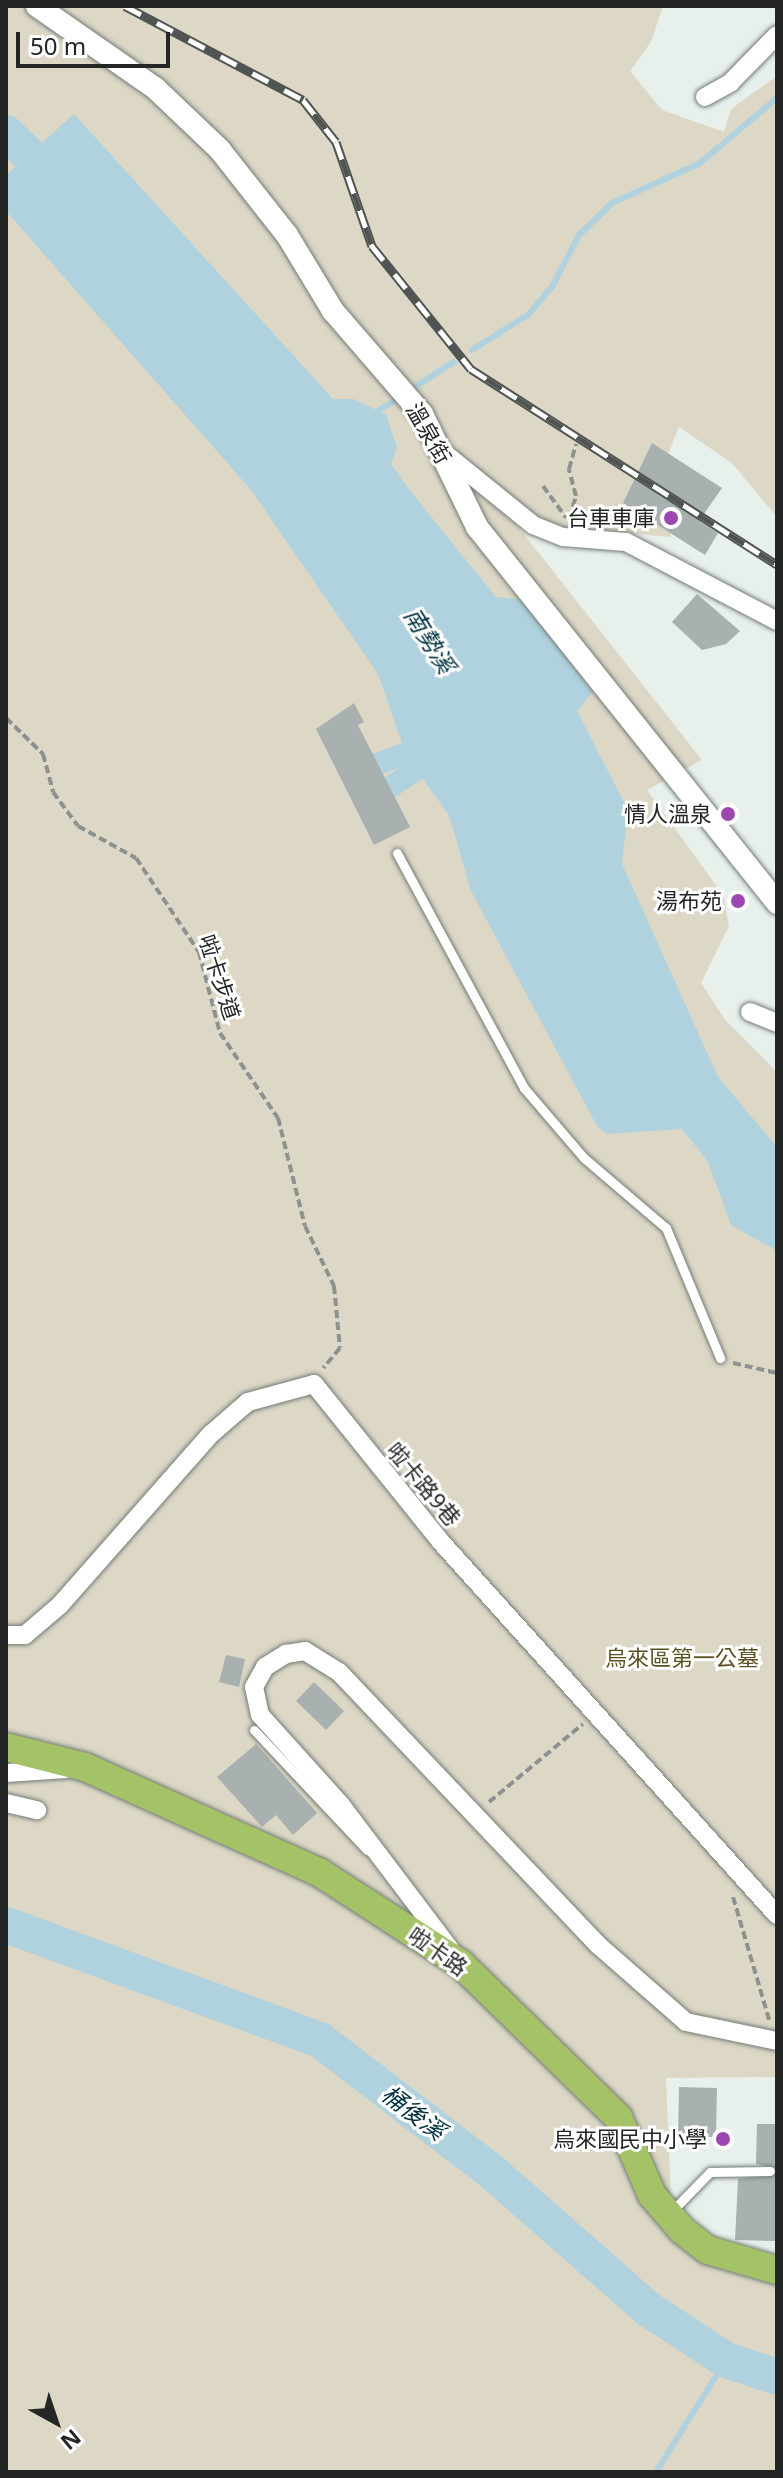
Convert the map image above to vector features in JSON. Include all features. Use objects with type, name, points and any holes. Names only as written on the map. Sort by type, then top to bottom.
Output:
[{"type":"main road","name":"啦卡路","points":[[6,1747],[85,1767],[319,1872],[461,1964],[618,2117],[652,2195],[669,2214],[708,2250],[777,2270]]},
{"type":"street","name":"溫泉街","points":[[37,6],[155,88],[220,150],[287,235],[333,311],[422,414],[477,527],[777,903]]},
{"type":"street","points":[[705,97],[730,83],[777,35]]},
{"type":"street","points":[[441,450],[533,525],[563,537],[586,536],[626,542],[777,621]]},
{"type":"street","points":[[750,1012],[777,1023]]},
{"type":"street","points":[[6,1635],[25,1635],[60,1605],[211,1434],[248,1402],[314,1384]]},
{"type":"street","name":"啦卡路9巷","points":[[314,1384],[591,1713],[777,1915]]},
{"type":"street","points":[[461,1964],[391,1870],[260,1715],[254,1687],[276,1661],[305,1651],[339,1672],[474,1819],[597,1944],[686,2022],[776,2040]]},
{"type":"street","points":[[6,1773],[85,1767]]},
{"type":"street","points":[[6,1803],[37,1810]]},
{"type":"lane","points":[[397,853],[524,1088],[584,1158],[666,1228],[720,1358]]},
{"type":"lane","points":[[254,1730],[342,1828],[391,1870]]},
{"type":"lane","points":[[669,2214],[710,2172],[770,2171]]},
{"type":"path","points":[[567,520],[576,496],[569,469],[576,444]]},
{"type":"path","points":[[543,486],[567,520],[586,536]]},
{"type":"path","name":"啦卡步道","points":[[6,718],[43,754],[53,792],[78,826],[136,858],[180,917],[199,952],[220,1033],[278,1118],[305,1226],[334,1286],[341,1325],[340,1348],[314,1384]]},
{"type":"path","points":[[720,1358],[777,1373]]},
{"type":"path","points":[[474,1819],[591,1713]]},
{"type":"path","points":[[720,1852],[776,2040]]},
{"type":"green space","name":"烏來區第一公墓","points":[[6,6],[663,6],[651,42],[630,71],[662,110],[724,132],[731,109],[777,76],[777,517],[732,463],[679,427],[668,454],[671,537],[557,527],[497,500],[702,760],[647,790],[723,895],[729,926],[701,983],[726,1021],[777,1072],[777,2077],[666,2078],[671,2201],[703,2234],[777,2263],[777,2472],[6,2472]]},
{"type":"water","points":[[74,114],[333,399],[354,399],[386,415],[397,447],[391,464],[408,488],[496,597],[520,599],[534,614],[592,692],[577,711],[628,810],[622,864],[718,1077],[777,1147],[777,1251],[731,1225],[708,1162],[682,1129],[606,1134],[597,1126],[471,891],[449,815],[407,757],[378,674],[251,490],[6,211],[6,175]]},
{"type":"building","points":[[652,443],[722,488],[699,521],[718,533],[705,555],[623,503]]},
{"type":"building","points":[[697,594],[740,631],[726,644],[702,650],[672,622]]},
{"type":"building","points":[[354,703],[364,722],[358,725],[410,827],[374,845],[316,729]]},
{"type":"building","points":[[226,1655],[245,1659],[239,1687],[219,1682]]},
{"type":"building","points":[[314,1682],[344,1711],[326,1730],[296,1701]]},
{"type":"building","points":[[256,1744],[317,1813],[293,1835],[276,1815],[262,1827],[217,1777]]},
{"type":"building","points":[[679,2087],[717,2088],[716,2137],[678,2137]]},
{"type":"building","points":[[757,2124],[777,2124],[777,2169],[756,2164]]},
{"type":"building","points":[[777,2173],[777,2241],[735,2240],[738,2179]]},
{"type":"waterway","points":[[472,350],[529,314],[552,287],[579,235],[612,203],[700,163],[777,98]]},
{"type":"waterway","name":"南勢溪","points":[[6,133],[63,187]]},
{"type":"waterway","points":[[415,387],[454,362]]},
{"type":"waterway","points":[[373,414],[397,399]]},
{"type":"waterway","points":[[359,771],[433,743]]},
{"type":"waterway","points":[[371,800],[438,755]]},
{"type":"waterway","name":"桶後溪","points":[[6,1925],[320,2040],[491,2171],[648,2309],[726,2360],[777,2377]]},
{"type":"waterway","points":[[656,2472],[726,2360]]},
{"type":"railway","points":[[125,6],[303,100],[336,142],[372,246],[471,369],[777,565]]},
{"type":"place","name":"台車車庫","points":[[671,518]]},
{"type":"place","name":"情人溫泉","points":[[728,814]]},
{"type":"place","name":"湯布苑","points":[[738,901]]},
{"type":"place","name":"烏來國民中小學","points":[[723,2139]]}]
